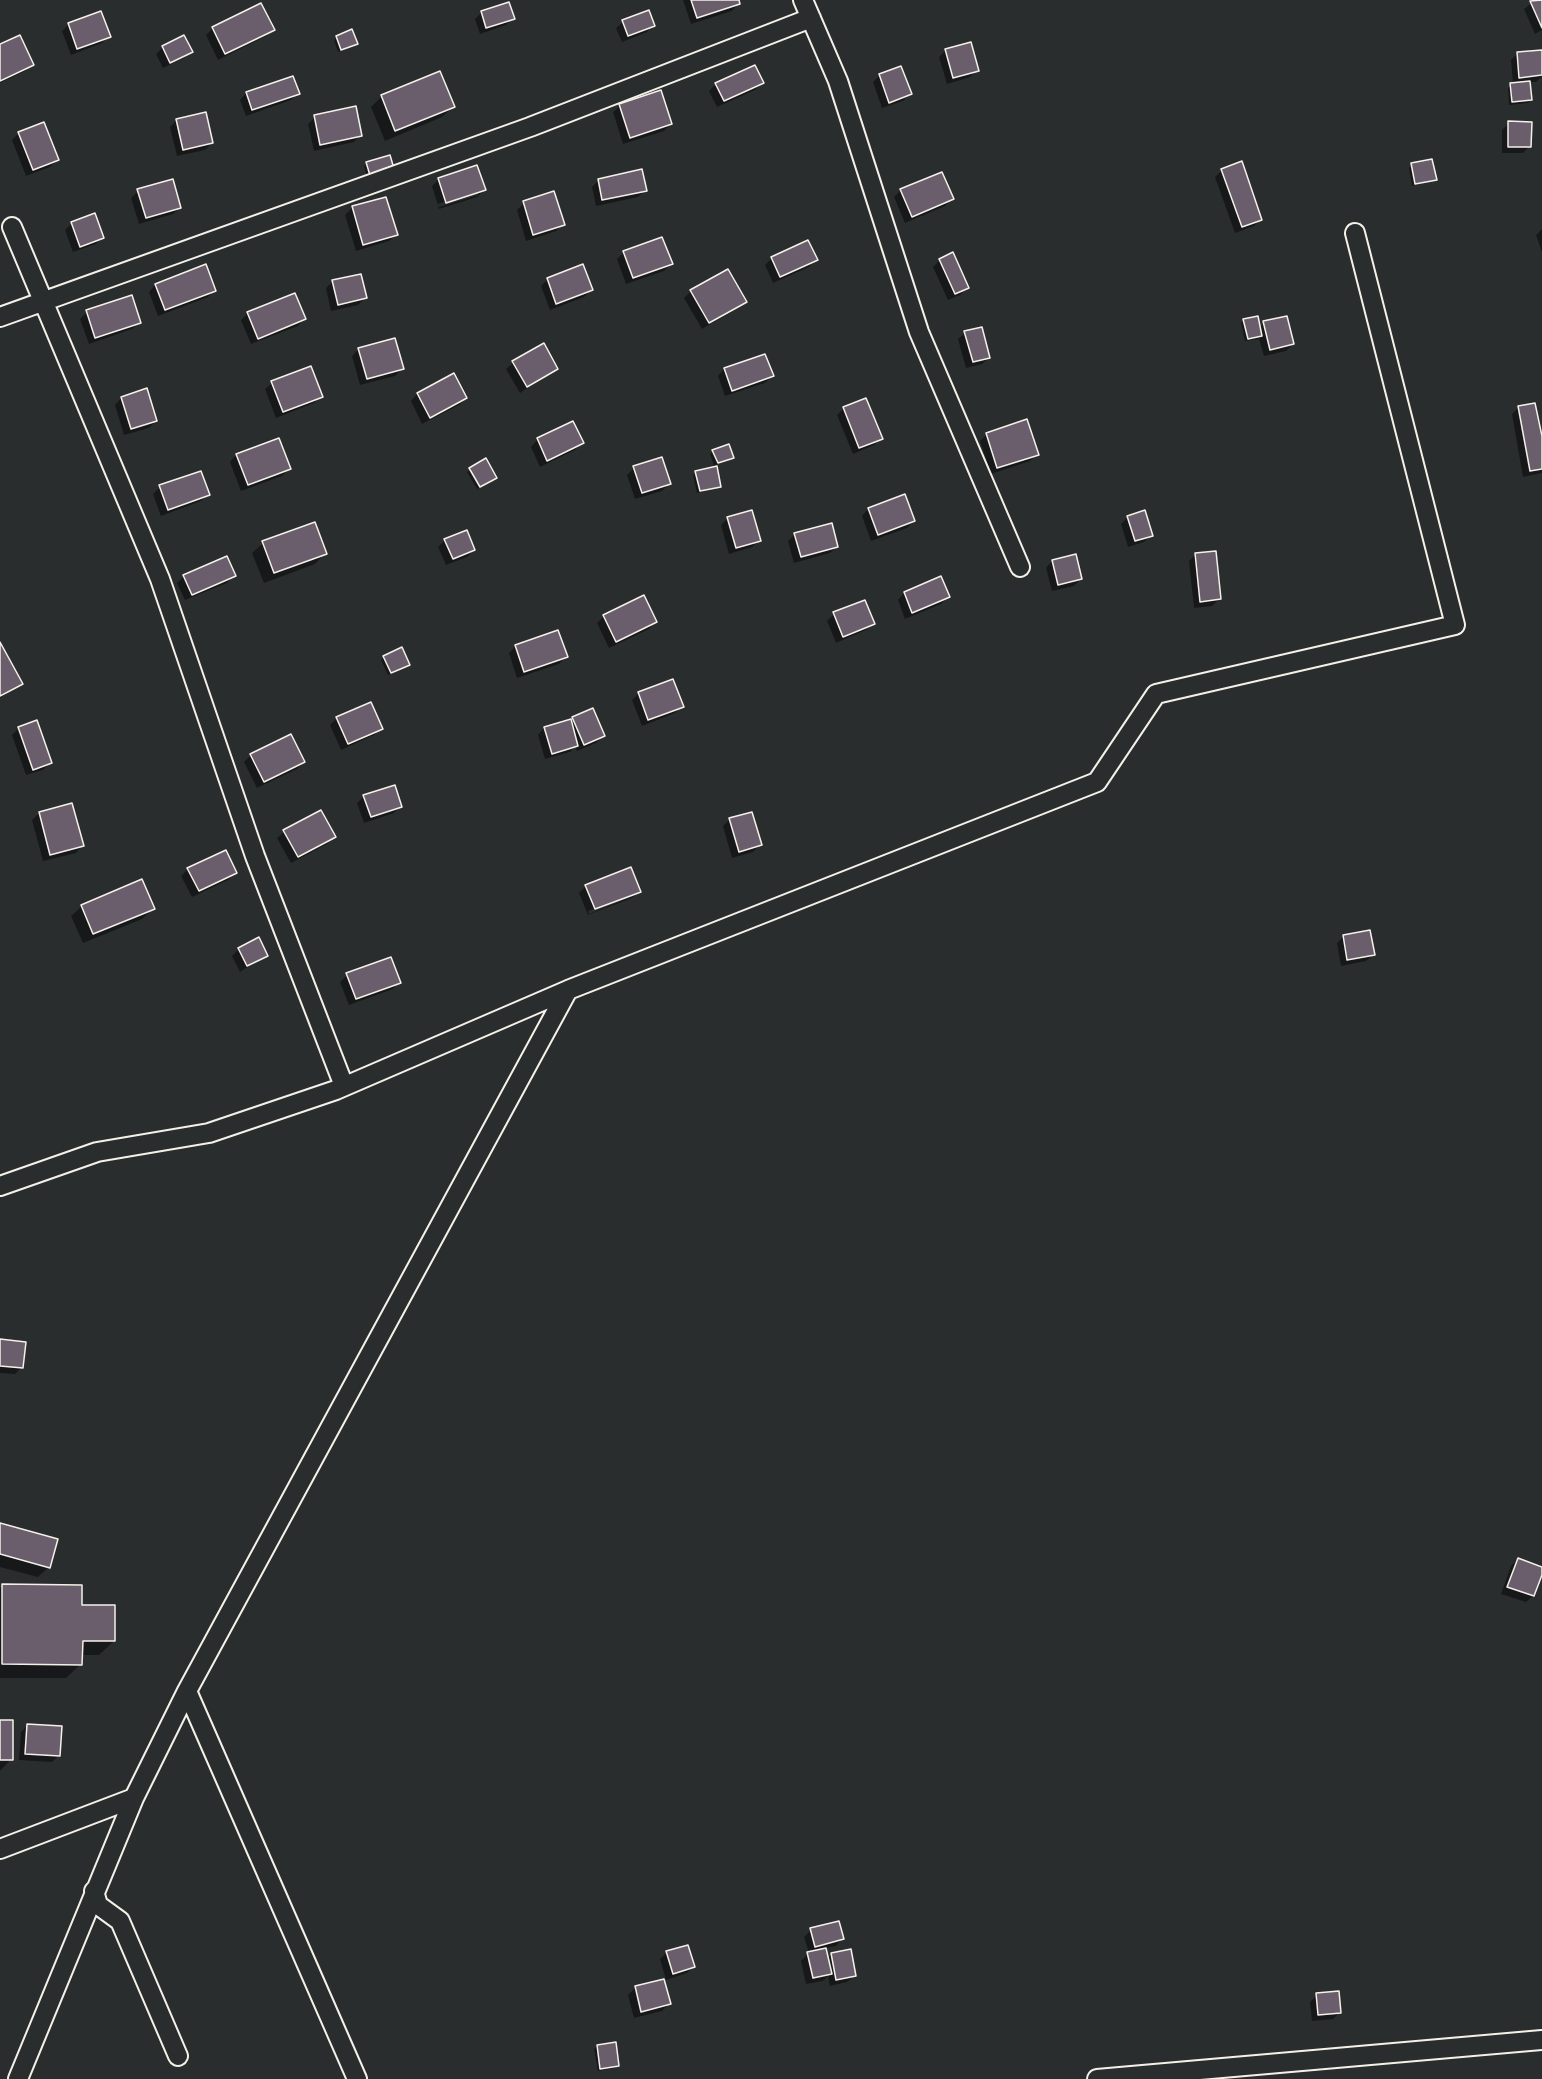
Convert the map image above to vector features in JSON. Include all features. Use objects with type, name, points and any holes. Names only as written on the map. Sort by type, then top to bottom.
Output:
[{"type":"street","points":[[803,0],[838,81],[919,333],[1020,567]]},
{"type":"street","points":[[0,317],[530,127],[811,18]]},
{"type":"street","points":[[12,227],[160,579],[255,856],[344,1086]]},
{"type":"street","points":[[0,1186],[97,1152],[209,1133],[344,1086],[568,990],[1097,782],[1156,694],[1455,626],[1355,233]]},
{"type":"street","points":[[18,2079],[134,1798],[187,1692],[568,990]]},
{"type":"street","points":[[187,1692],[357,2079]]},
{"type":"street","points":[[0,1849],[134,1798]]},
{"type":"street","points":[[94,1891],[98,1905],[120,1922],[178,2056]]},
{"type":"street","points":[[1097,2079],[1542,2040]]},
{"type":"building","points":[[691,0],[739,0],[740,4],[697,18]]},
{"type":"building","points":[[1542,0],[1542,28],[1530,1]]},
{"type":"building","points":[[509,2],[515,19],[486,28],[481,11]]},
{"type":"building","points":[[261,3],[275,30],[225,54],[212,27]]},
{"type":"building","points":[[649,10],[655,26],[628,36],[622,20]]},
{"type":"building","points":[[101,11],[111,37],[77,49],[68,23]]},
{"type":"building","points":[[352,29],[358,44],[341,50],[336,36]]},
{"type":"building","points":[[20,35],[34,65],[0,81],[0,44]]},
{"type":"building","points":[[184,35],[193,52],[170,63],[162,46]]},
{"type":"building","points":[[971,42],[979,71],[953,78],[945,49]]},
{"type":"building","points":[[1542,50],[1542,75],[1519,78],[1517,52]]},
{"type":"building","points":[[755,65],[764,83],[724,101],[715,83]]},
{"type":"building","points":[[901,66],[912,94],[889,103],[879,74]]},
{"type":"building","points":[[440,71],[455,107],[395,131],[381,95]]},
{"type":"building","points":[[293,76],[300,94],[252,110],[246,92]]},
{"type":"building","points":[[1530,81],[1532,100],[1512,102],[1510,83]]},
{"type":"building","points":[[661,90],[672,124],[630,138],[619,104]]},
{"type":"building","points":[[356,106],[362,136],[320,145],[314,115]]},
{"type":"building","points":[[206,112],[213,143],[183,150],[176,119]]},
{"type":"building","points":[[1508,121],[1532,122],[1531,147],[1508,147]]},
{"type":"building","points":[[44,122],[59,160],[33,170],[18,132]]},
{"type":"building","points":[[390,155],[395,172],[371,179],[366,162]]},
{"type":"building","points":[[1432,159],[1437,180],[1415,184],[1411,163]]},
{"type":"building","points":[[1242,161],[1262,220],[1242,227],[1221,169]]},
{"type":"building","points":[[477,165],[486,190],[446,203],[438,178]]},
{"type":"building","points":[[642,169],[647,191],[602,200],[598,179]]},
{"type":"building","points":[[942,172],[954,199],[912,217],[900,189]]},
{"type":"building","points":[[173,179],[181,208],[146,218],[137,189]]},
{"type":"building","points":[[554,191],[565,225],[533,235],[523,201]]},
{"type":"building","points":[[386,197],[398,235],[363,245],[352,206]]},
{"type":"building","points":[[95,213],[104,238],[80,247],[71,222]]},
{"type":"building","points":[[662,237],[673,264],[633,278],[623,251]]},
{"type":"building","points":[[808,240],[818,260],[780,277],[771,257]]},
{"type":"building","points":[[953,252],[969,288],[955,294],[939,259]]},
{"type":"building","points":[[206,264],[216,291],[165,310],[155,284]]},
{"type":"building","points":[[583,264],[593,290],[556,304],[547,278]]},
{"type":"building","points":[[728,269],[747,302],[709,323],[690,290]]},
{"type":"building","points":[[361,274],[367,298],[338,305],[332,280]]},
{"type":"building","points":[[295,293],[306,319],[258,339],[247,312]]},
{"type":"building","points":[[132,295],[141,323],[95,338],[86,310]]},
{"type":"building","points":[[1258,316],[1262,336],[1248,339],[1243,319]]},
{"type":"building","points":[[1287,316],[1294,344],[1270,350],[1263,321]]},
{"type":"building","points":[[982,327],[990,358],[973,362],[964,331]]},
{"type":"building","points":[[395,338],[404,369],[367,379],[358,348]]},
{"type":"building","points":[[544,343],[558,369],[527,387],[512,361]]},
{"type":"building","points":[[765,354],[774,376],[732,391],[724,368]]},
{"type":"building","points":[[311,366],[323,397],[283,412],[271,381]]},
{"type":"building","points":[[454,373],[467,398],[430,418],[417,393]]},
{"type":"building","points":[[147,388],[157,421],[131,429],[121,397]]},
{"type":"building","points":[[866,398],[883,439],[859,448],[843,407]]},
{"type":"building","points":[[1535,403],[1542,436],[1542,469],[1530,471],[1518,406]]},
{"type":"building","points":[[1027,419],[1039,455],[997,468],[986,433]]},
{"type":"building","points":[[573,421],[584,443],[547,461],[537,438]]},
{"type":"building","points":[[279,438],[291,469],[248,485],[236,454]]},
{"type":"building","points":[[729,444],[734,458],[718,463],[712,450]]},
{"type":"building","points":[[662,457],[671,484],[642,493],[633,466]]},
{"type":"building","points":[[486,458],[497,478],[480,487],[469,468]]},
{"type":"building","points":[[717,466],[721,487],[700,491],[695,471]]},
{"type":"building","points":[[201,471],[210,495],[168,510],[159,485]]},
{"type":"building","points":[[905,494],[915,521],[878,535],[868,508]]},
{"type":"building","points":[[752,510],[761,541],[736,548],[727,517]]},
{"type":"building","points":[[1145,510],[1153,536],[1135,541],[1127,516]]},
{"type":"building","points":[[315,522],[327,554],[274,573],[262,541]]},
{"type":"building","points":[[832,523],[838,547],[801,557],[794,533]]},
{"type":"building","points":[[467,530],[475,550],[453,559],[444,539]]},
{"type":"building","points":[[1216,551],[1221,599],[1200,602],[1195,553]]},
{"type":"building","points":[[1076,554],[1082,579],[1058,585],[1052,560]]},
{"type":"building","points":[[227,556],[236,576],[192,595],[183,575]]},
{"type":"building","points":[[941,576],[950,597],[912,613],[904,592]]},
{"type":"building","points":[[644,595],[657,622],[616,642],[603,615]]},
{"type":"building","points":[[865,600],[875,624],[843,637],[833,612]]},
{"type":"building","points":[[558,630],[568,657],[524,672],[515,645]]},
{"type":"building","points":[[0,642],[23,684],[0,696]]},
{"type":"building","points":[[402,647],[410,665],[391,673],[383,656]]},
{"type":"building","points":[[673,679],[684,707],[648,720],[638,692]]},
{"type":"building","points":[[371,702],[383,729],[348,744],[336,717]]},
{"type":"building","points":[[593,708],[605,736],[584,745],[572,717]]},
{"type":"building","points":[[571,719],[578,746],[552,754],[544,727]]},
{"type":"building","points":[[37,720],[52,763],[33,770],[18,727]]},
{"type":"building","points":[[291,734],[305,762],[264,782],[250,754]]},
{"type":"building","points":[[395,785],[402,807],[371,817],[363,795]]},
{"type":"building","points":[[72,803],[84,846],[50,855],[39,812]]},
{"type":"building","points":[[321,810],[336,837],[298,857],[283,830]]},
{"type":"building","points":[[752,812],[762,845],[739,852],[729,818]]},
{"type":"building","points":[[226,850],[237,873],[199,891],[187,868]]},
{"type":"building","points":[[631,867],[641,892],[595,909],[585,885]]},
{"type":"building","points":[[142,879],[155,909],[93,934],[81,905]]},
{"type":"building","points":[[1370,930],[1375,955],[1347,960],[1343,935]]},
{"type":"building","points":[[259,937],[268,956],[247,966],[238,948]]},
{"type":"building","points":[[391,957],[401,983],[356,999],[346,973]]},
{"type":"building","points":[[0,1339],[26,1342],[23,1368],[0,1366]]},
{"type":"building","points":[[0,1523],[58,1539],[50,1568],[0,1554]]},
{"type":"building","points":[[1518,1558],[1542,1567],[1542,1575],[1534,1596],[1507,1587]]},
{"type":"building","points":[[2,1584],[82,1585],[82,1605],[115,1605],[115,1641],[83,1641],[82,1665],[2,1664]]},
{"type":"building","points":[[0,1720],[13,1720],[13,1760],[0,1760]]},
{"type":"building","points":[[27,1724],[62,1726],[60,1756],[25,1754]]},
{"type":"building","points":[[839,1921],[844,1939],[815,1947],[810,1928]]},
{"type":"building","points":[[688,1945],[695,1967],[673,1974],[666,1951]]},
{"type":"building","points":[[826,1948],[832,1974],[813,1978],[807,1952]]},
{"type":"building","points":[[851,1949],[856,1976],[836,1980],[831,1953]]},
{"type":"building","points":[[664,1979],[671,2004],[641,2012],[635,1986]]},
{"type":"building","points":[[1339,1991],[1341,2013],[1318,2015],[1316,1993]]},
{"type":"building","points":[[616,2042],[619,2066],[600,2069],[597,2045]]}]
